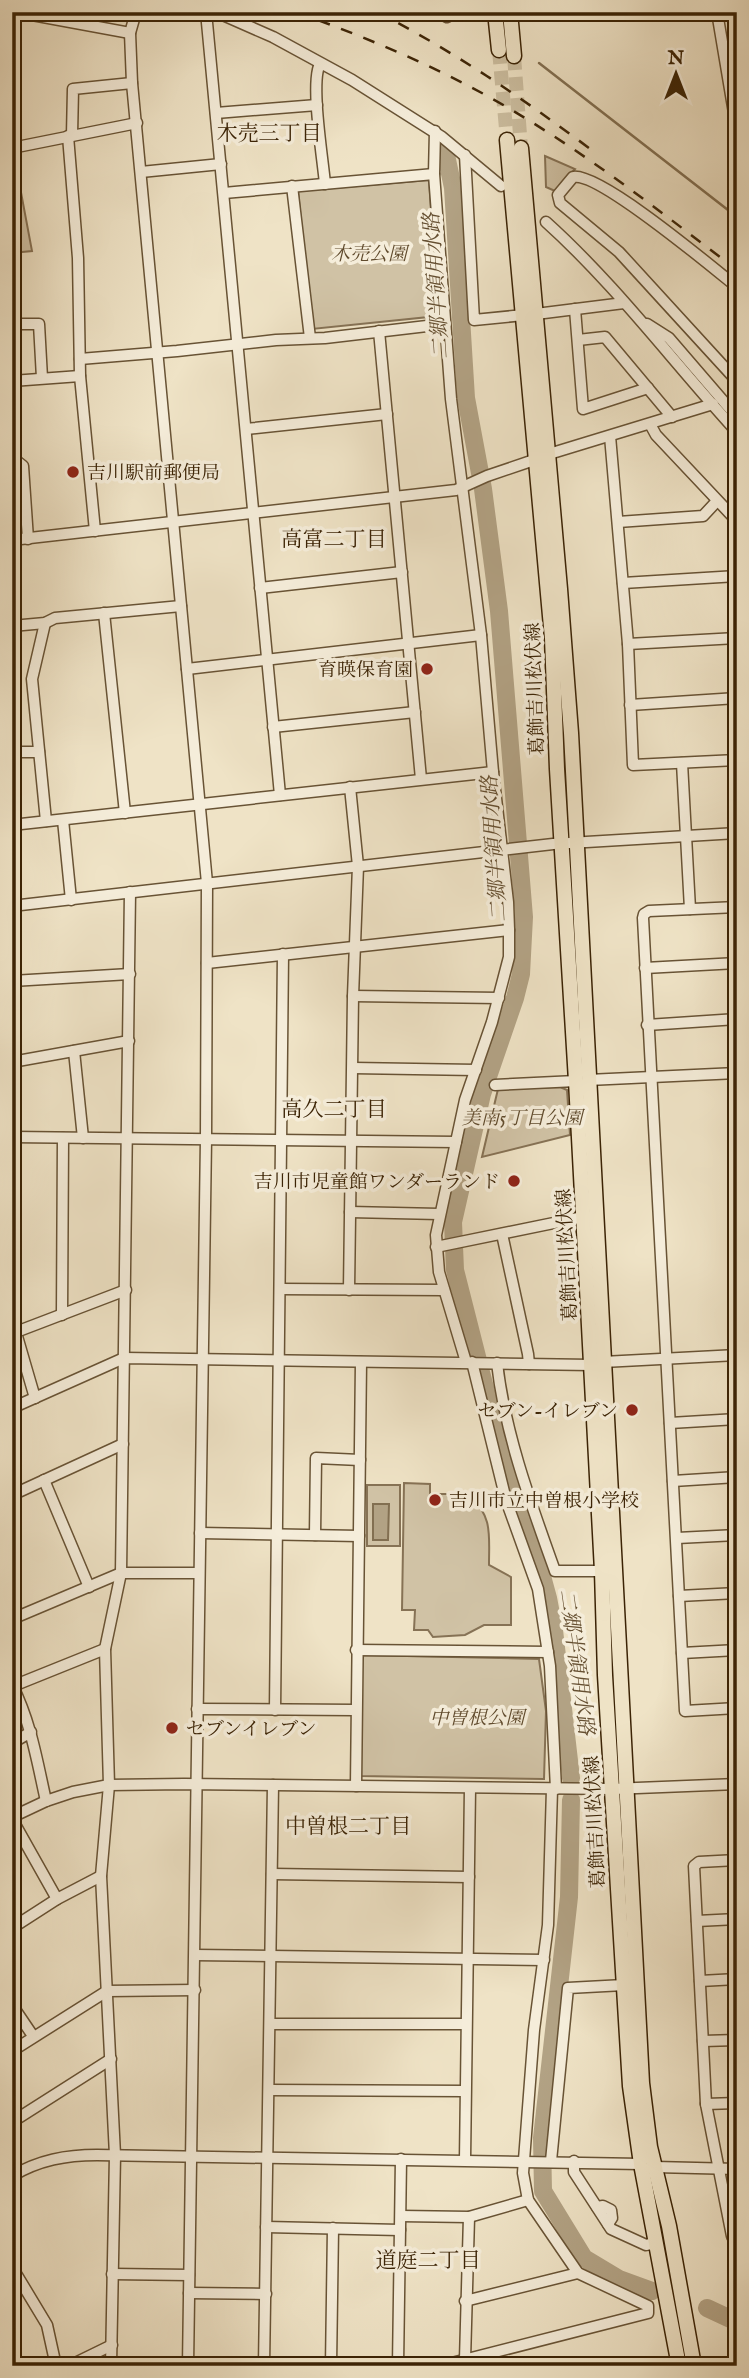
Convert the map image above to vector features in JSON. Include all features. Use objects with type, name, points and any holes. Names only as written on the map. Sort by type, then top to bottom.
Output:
[{"type":"main road","points":[[495,12],[499,50]]},
{"type":"main road","points":[[510,12],[514,56]]},
{"type":"main road","name":"葛飾吉川松伏線","points":[[507,140],[530,314]]},
{"type":"main road","name":"葛飾吉川松伏線","points":[[521,148],[530,314],[543,457],[552,638],[569,842],[597,1364],[628,1789],[638,2036],[655,2243],[679,2366]]},
{"type":"main road","name":"葛飾吉川松伏線","points":[[582,1080],[583,1217],[597,1364],[602,1571],[612,1790],[630,2086],[648,2166],[668,2226],[694,2366]]},
{"type":"street","points":[[16,12],[130,33]]},
{"type":"street","points":[[136,12],[130,33],[132,83],[207,883],[206,1139],[188,2366]]},
{"type":"street","points":[[206,12],[281,795]]},
{"type":"street","points":[[216,12],[273,37],[352,80],[435,131],[501,186]]},
{"type":"street","points":[[438,12],[447,17],[446,12]]},
{"type":"street","points":[[718,12],[737,131]]},
{"type":"street","points":[[320,64],[316,71],[317,105],[325,184]]},
{"type":"street","points":[[95,531],[80,376],[78,258],[70,135],[73,89],[132,83]]},
{"type":"street","points":[[216,113],[317,105]]},
{"type":"street","points":[[12,148],[137,123]]},
{"type":"street","points":[[435,131],[433,174],[444,324],[467,485],[493,772],[505,849],[509,930],[509,957],[499,998],[465,1100],[439,1214],[436,1247],[444,1290],[469,1362],[506,1500],[538,1589],[552,1699],[554,1789],[549,1913],[534,2030],[529,2161],[523,2174],[528,2200],[578,2273],[648,2306],[648,2313],[440,2366]]},
{"type":"street","points":[[465,155],[474,320],[624,303]]},
{"type":"street","points":[[141,172],[221,164]]},
{"type":"street","points":[[224,193],[433,174]]},
{"type":"street","points":[[737,287],[617,195],[581,176],[573,177],[558,195],[560,203],[619,252],[737,381]]},
{"type":"street","points":[[292,186],[310,338]]},
{"type":"street","points":[[546,222],[624,303],[737,432]]},
{"type":"street","points":[[575,309],[583,409],[648,388]]},
{"type":"street","points":[[635,316],[669,338],[735,410]]},
{"type":"street","points":[[12,324],[40,324],[42,378]]},
{"type":"street","points":[[80,359],[444,324]]},
{"type":"street","points":[[379,331],[421,779]]},
{"type":"street","points":[[578,340],[605,337],[672,417]]},
{"type":"street","points":[[12,381],[80,376]]},
{"type":"street","points":[[12,540],[456,490],[543,457],[713,404]]},
{"type":"street","points":[[246,429],[387,414]]},
{"type":"street","points":[[650,424],[656,435],[737,521]]},
{"type":"street","points":[[610,436],[628,644],[633,765],[737,760]]},
{"type":"street","points":[[12,462],[23,466],[28,539]]},
{"type":"street","points":[[618,522],[703,516],[718,501]]},
{"type":"street","points":[[260,588],[402,572]]},
{"type":"street","points":[[623,583],[737,576]]},
{"type":"street","points":[[12,626],[45,623],[55,618],[181,606]]},
{"type":"street","points":[[104,613],[125,813]]},
{"type":"street","points":[[45,623],[32,679],[46,821]]},
{"type":"street","points":[[187,669],[481,635]]},
{"type":"street","points":[[628,644],[737,638]]},
{"type":"street","points":[[630,705],[737,698]]},
{"type":"street","points":[[273,727],[415,712]]},
{"type":"street","points":[[12,752],[38,752]]},
{"type":"street","points":[[682,763],[690,909]]},
{"type":"street","points":[[12,825],[493,772]]},
{"type":"street","points":[[349,1290],[354,947],[358,866],[351,787]]},
{"type":"street","points":[[63,820],[71,900]]},
{"type":"street","points":[[12,906],[569,842],[737,833]]},
{"type":"street","points":[[111,2366],[115,2155],[101,1876],[109,1785],[105,1649],[121,1573],[130,892]]},
{"type":"street","points":[[57,1899],[12,1818],[46,1801],[109,1785],[612,1790],[737,1784],[735,1708],[685,1711],[644,914],[649,911],[737,907]]},
{"type":"street","points":[[207,963],[509,930]]},
{"type":"street","points":[[275,1710],[283,954]]},
{"type":"street","points":[[645,968],[737,963]]},
{"type":"street","points":[[12,981],[130,974]]},
{"type":"street","points":[[353,996],[499,998]]},
{"type":"street","points":[[648,1024],[737,1019]]},
{"type":"street","points":[[12,1062],[129,1041]]},
{"type":"street","points":[[74,1051],[83,1138]]},
{"type":"street","points":[[353,1068],[475,1070]]},
{"type":"street","points":[[495,1084],[737,1073]]},
{"type":"street","points":[[12,1137],[456,1142]]},
{"type":"street","points":[[62,1315],[63,1138]]},
{"type":"street","points":[[350,1212],[439,1214]]},
{"type":"street","points":[[436,1247],[583,1217]]},
{"type":"street","points":[[502,1234],[528,1353],[528,1364]]},
{"type":"street","points":[[280,1289],[444,1290]]},
{"type":"street","points":[[16,1332],[125,1290]]},
{"type":"street","points":[[12,1319],[35,1398]]},
{"type":"street","points":[[12,1408],[124,1358],[597,1364],[737,1355]]},
{"type":"street","points":[[356,1786],[361,1362]]},
{"type":"street","points":[[493,1363],[520,1467],[555,1571],[602,1571]]},
{"type":"street","points":[[670,1423],[737,1419]]},
{"type":"street","points":[[12,1495],[123,1444]]},
{"type":"street","points":[[315,1535],[316,1458],[360,1460]]},
{"type":"street","points":[[673,1480],[737,1477]]},
{"type":"street","points":[[44,1480],[89,1587]]},
{"type":"street","points":[[200,1533],[359,1536]]},
{"type":"street","points":[[677,1538],[737,1535]]},
{"type":"street","points":[[12,1619],[121,1573],[198,1573]]},
{"type":"street","points":[[679,1596],[737,1593]]},
{"type":"street","points":[[46,1801],[31,1732],[22,1703],[13,1686],[105,1649]]},
{"type":"street","points":[[356,1650],[548,1652]]},
{"type":"street","points":[[682,1653],[737,1650]]},
{"type":"street","points":[[197,1709],[355,1710]]},
{"type":"street","points":[[12,1743],[31,1732]]},
{"type":"street","points":[[264,2366],[273,1785]]},
{"type":"street","points":[[465,2160],[470,1788]]},
{"type":"street","points":[[737,1860],[699,1862],[695,1866],[706,2104],[732,2236],[737,2236]]},
{"type":"street","points":[[272,1874],[469,1877]]},
{"type":"street","points":[[12,1928],[57,1899],[101,1876]]},
{"type":"street","points":[[697,1920],[737,1919]]},
{"type":"street","points":[[195,1955],[544,1960]]},
{"type":"street","points":[[700,1981],[737,1979]]},
{"type":"street","points":[[548,2161],[568,1988],[624,1984]]},
{"type":"street","points":[[12,2051],[107,1991],[195,1990]]},
{"type":"street","points":[[12,2005],[33,2036]]},
{"type":"street","points":[[270,2024],[466,2024]]},
{"type":"street","points":[[703,2042],[737,2040]]},
{"type":"street","points":[[12,2122],[111,2059]]},
{"type":"street","points":[[269,2090],[465,2091]]},
{"type":"street","points":[[706,2104],[737,2103]]},
{"type":"street","points":[[12,2176],[44,2161],[67,2155],[574,2161],[737,2169]]},
{"type":"street","points":[[398,2366],[401,2159]]},
{"type":"street","points":[[574,2161],[574,2172],[611,2229],[646,2245],[655,2243]]},
{"type":"street","points":[[401,2216],[469,2217],[528,2200]]},
{"type":"street","points":[[465,2360],[469,2217]]},
{"type":"street","points":[[266,2227],[400,2230]]},
{"type":"street","points":[[331,2366],[333,2228]]},
{"type":"street","points":[[12,2267],[47,2325],[56,2366]]},
{"type":"street","points":[[466,2301],[578,2273]]},
{"type":"street","points":[[112,2274],[190,2275]]},
{"type":"street","points":[[189,2293],[266,2294]]},
{"type":"street","points":[[69,2366],[112,2345]]},
{"type":"green space","points":[[14,155],[32,251],[12,253]]},
{"type":"green space","points":[[545,156],[575,169],[555,191],[546,187]]},
{"type":"green space","name":"木売公園","points":[[429,180],[438,316],[312,329],[298,191]]},
{"type":"green space","name":"美南5丁目公園","points":[[560,1087],[567,1090],[570,1135],[482,1157],[498,1089]]},
{"type":"green space","points":[[404,1483],[430,1484],[430,1494],[469,1494],[477,1503],[488,1526],[489,1565],[511,1577],[511,1625],[484,1625],[465,1635],[433,1637],[428,1630],[414,1630],[415,1610],[402,1610]]},
{"type":"green space","points":[[367,1485],[400,1485],[400,1546],[367,1546]]},
{"type":"green space","name":"中曽根公園","points":[[361,1655],[539,1659],[546,1711],[544,1779],[360,1776]]},
{"type":"shaded area","points":[[373,1504],[389,1504],[388,1540],[373,1540]]},
{"type":"waterway","points":[[539,63],[728,210]]},
{"type":"waterway","name":"二郷半領用水路","points":[[445,150],[453,188],[466,398],[483,489],[499,611],[524,917],[521,974],[482,1094],[453,1222],[455,1270],[500,1447],[548,1598],[571,1778]]},
{"type":"waterway","name":"二郷半領用水路","points":[[571,1800],[569,1897],[542,2138],[543,2191],[584,2258],[619,2279],[652,2291]]},
{"type":"waterway","name":"二郷半領用水路","points":[[707,2308],[737,2322]]},
{"type":"tunnel","points":[[499,50],[507,140]]},
{"type":"tunnel","points":[[514,56],[521,148]]},
{"type":"railway","points":[[296,12],[418,61],[505,106],[611,175],[737,270]]},
{"type":"railway","points":[[377,12],[486,76],[589,148]]},
{"type":"place","name":"吉川駅前郵便局","points":[[73,472]]},
{"type":"place","name":"育暎保育園","points":[[427,669]]},
{"type":"place","name":"吉川市児童館ワンダーランド","points":[[514,1181]]},
{"type":"place","name":"セブン-イレブン","points":[[632,1410]]},
{"type":"place","name":"吉川市立中曽根小学校","points":[[435,1500]]},
{"type":"place","name":"セブンイレブン","points":[[172,1728]]},
{"type":"district","name":"木売三丁目","points":[[269,133]]},
{"type":"district","name":"高富二丁目","points":[[334,539]]},
{"type":"district","name":"高久二丁目","points":[[334,1109]]},
{"type":"district","name":"中曽根二丁目","points":[[348,1826]]},
{"type":"district","name":"道庭二丁目","points":[[428,2260]]}]
